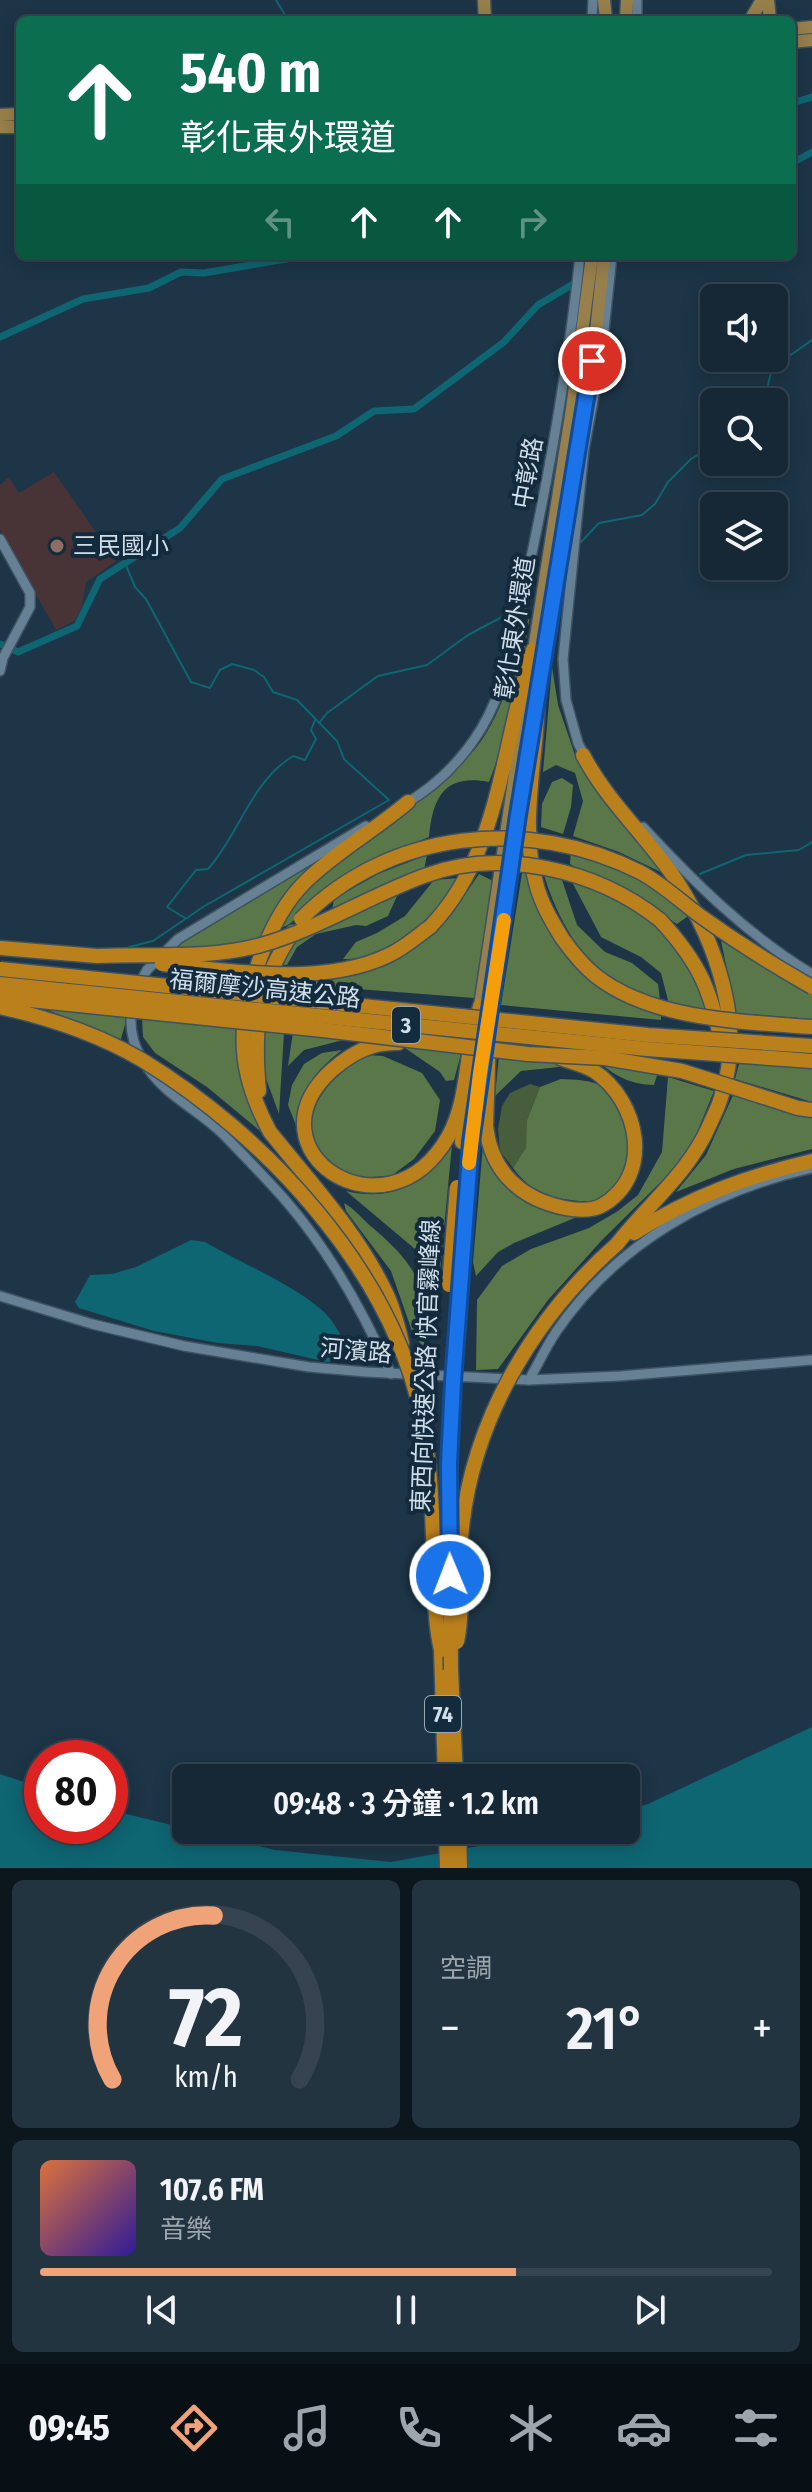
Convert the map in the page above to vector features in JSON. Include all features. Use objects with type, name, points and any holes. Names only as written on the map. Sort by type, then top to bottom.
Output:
[{"type":"highway","points":[[0,948],[263,973],[339,971],[388,956],[430,927],[466,880],[480,848],[505,764],[519,693],[533,650]]},
{"type":"highway","points":[[538,693],[530,853],[535,882],[545,910],[562,938],[597,977],[639,1000],[685,1014],[812,1027]]},
{"type":"highway","points":[[451,1670],[461,1619],[461,1539],[468,1488],[502,1391],[553,1309],[675,1181],[695,1153],[722,1094],[731,1042],[730,1021],[715,963],[701,925],[678,883],[603,788],[583,755]]},
{"type":"highway","points":[[408,802],[303,883],[273,929],[254,976],[243,1033],[247,1076],[270,1132],[342,1221],[379,1279],[394,1313],[425,1437],[433,1541],[434,1623],[441,1650]]},
{"type":"highway","points":[[261,1115],[257,1068],[260,1001],[266,979],[301,919],[360,874],[389,860],[437,844],[466,838],[564,843],[642,873],[759,956],[812,987]]},
{"type":"highway","points":[[97,956],[192,956],[258,946],[288,936],[427,874],[454,867],[540,868],[590,879],[621,893],[660,920],[694,962],[709,993],[723,1051],[722,1094]]},
{"type":"highway","name":"福爾摩沙高速公路","points":[[0,969],[633,1033],[812,1046]]},
{"type":"highway","name":"福爾摩沙高速公路","points":[[0,984],[647,1049],[812,1061]]},
{"type":"highway","points":[[0,997],[528,1054],[605,1058],[682,1071],[812,1110]]},
{"type":"highway","points":[[0,1007],[50,1019],[141,1060],[190,1092],[251,1144],[297,1189],[361,1272],[383,1311],[405,1363]]},
{"type":"highway","points":[[433,1043],[373,1045],[340,1063],[328,1074],[311,1099],[305,1132],[309,1146],[324,1169],[353,1184],[392,1182],[410,1176],[436,1155],[457,1117],[473,1031],[485,1008]]},
{"type":"highway","points":[[485,1008],[487,1142],[495,1160],[518,1189],[532,1198],[585,1210],[600,1207],[627,1180],[637,1152],[628,1112],[605,1080],[593,1070],[528,1054]]},
{"type":"highway","name":"東西向快速公路 快官霧峰線","points":[[445,1764],[441,1444],[451,1261],[485,1008]]},
{"type":"highway","name":"東西向快速公路 快官霧峰線","points":[[455,1764],[449,1464],[466,1142]]},
{"type":"highway","points":[[617,1244],[704,1194],[735,1182],[812,1161]]},
{"type":"highway","points":[[446,1844],[447,1868]]},
{"type":"highway","points":[[459,1844],[460,1868]]},
{"type":"main road","name":"彰化東外環道","points":[[485,1008],[533,650],[572,409],[591,260]]},
{"type":"main road","name":"彰化東外環道","points":[[485,1008],[548,639],[596,332],[604,260]]},
{"type":"street","name":"中彰路","points":[[391,1374],[361,1310],[311,1234],[288,1203],[217,1128],[157,1081],[137,1052],[130,1018],[136,990],[147,970],[178,939],[408,802],[463,755],[482,728],[501,684],[540,522],[560,406],[580,260]]},
{"type":"street","points":[[611,260],[601,358],[584,450],[563,659],[566,700],[583,755],[630,812],[681,868],[750,931],[812,974]]},
{"type":"street","points":[[0,539],[30,593],[31,601],[0,671]]},
{"type":"street","points":[[529,1380],[555,1334],[583,1298],[629,1253],[656,1232],[733,1192],[812,1168]]},
{"type":"street","name":"河濱路","points":[[0,1296],[92,1324],[184,1346],[309,1367],[391,1374],[529,1380],[620,1376],[812,1360]]},
{"type":"shaded area","name":"三民國小","points":[[54,472],[116,561],[86,582],[75,621],[56,630],[0,530],[0,485],[9,477],[19,493]]},
{"type":"shaded area","points":[[530,614],[514,699],[489,782],[474,780],[452,785],[438,799],[429,837],[352,871],[328,887],[297,918],[276,929],[319,878],[426,795],[475,749],[502,702]]},
{"type":"shaded area","points":[[552,667],[558,705],[576,758],[669,876],[619,852],[573,836],[583,801],[575,773],[556,765],[543,772]]},
{"type":"shaded area","points":[[562,778],[573,785],[571,807],[563,834],[541,827],[542,804],[552,782]]},
{"type":"shaded area","points":[[571,850],[663,894],[691,914],[677,924],[618,884],[570,864]]},
{"type":"shaded area","points":[[427,855],[424,870],[332,911],[334,899],[378,874]]},
{"type":"shaded area","points":[[314,862],[263,935],[248,942],[209,951],[172,951],[185,939]]},
{"type":"shaded area","points":[[543,872],[561,877],[577,925],[605,952],[632,963],[658,984],[660,1000],[629,989],[610,978],[584,953],[563,922]]},
{"type":"shaded area","points":[[522,873],[526,873],[531,880],[577,962],[661,1012],[661,1020],[501,1005]]},
{"type":"shaded area","points":[[479,874],[493,881],[474,998],[306,985],[308,980],[363,973],[417,945],[452,914]]},
{"type":"shaded area","points":[[459,878],[439,911],[408,939],[370,956],[343,959],[356,942],[405,916],[434,880]]},
{"type":"shaded area","points":[[570,878],[633,906],[660,925],[685,959],[711,1010],[669,1004],[661,973],[641,957],[601,937]]},
{"type":"shaded area","points":[[398,894],[388,916],[366,926],[356,925],[316,934],[297,947],[287,965],[279,964],[297,939]]},
{"type":"shaded area","points":[[721,941],[812,994],[812,1019],[736,1013]]},
{"type":"shaded area","points":[[45,1009],[127,1017],[121,1039]]},
{"type":"shaded area","points":[[142,1018],[240,1029],[265,1135],[207,1087],[155,1053],[143,1037]]},
{"type":"shaded area","points":[[262,1030],[284,1032],[279,1114],[260,1062]]},
{"type":"shaded area","points":[[293,1032],[359,1036],[304,1050],[288,1066]]},
{"type":"shaded area","points":[[402,1046],[461,1054],[454,1080],[446,1081],[440,1072]]},
{"type":"shaded area","points":[[342,1050],[308,1086],[301,1107],[299,1133],[288,1105],[292,1085],[304,1064],[322,1053]]},
{"type":"shaded area","points":[[367,1055],[383,1056],[422,1073],[440,1100],[435,1131],[414,1159],[391,1176],[346,1178],[316,1146],[312,1120],[320,1097],[336,1077]]},
{"type":"shaded area","points":[[499,1056],[552,1060],[568,1066],[521,1071],[495,1096]]},
{"type":"shaded area","points":[[600,1063],[658,1072],[654,1085],[638,1083],[619,1076]]},
{"type":"shaded area","points":[[739,1064],[812,1067],[812,1102],[735,1079]]},
{"type":"shaded area","points":[[668,1077],[714,1091],[696,1135],[678,1165],[602,1240],[548,1300],[498,1369],[476,1370],[477,1300],[502,1266],[531,1249],[589,1228],[638,1195],[662,1152]]},
{"type":"shaded area","points":[[561,1079],[588,1081],[609,1091],[630,1131],[632,1147],[625,1170],[608,1192],[595,1200],[548,1196],[529,1185],[513,1168],[526,1148],[527,1120],[540,1087]]},
{"type":"shaded area","points":[[530,1084],[540,1087],[527,1120],[527,1148],[513,1168],[500,1151],[498,1129],[502,1106],[510,1093]]},
{"type":"shaded area","points":[[734,1093],[783,1112],[812,1118],[812,1149],[734,1169],[676,1192],[706,1155]]},
{"type":"shaded area","points":[[452,1145],[440,1270],[346,1191],[379,1194],[406,1187],[430,1170]]},
{"type":"shaded area","points":[[483,1145],[507,1187],[530,1202],[577,1217],[498,1252],[476,1276],[473,1262]]},
{"type":"shaded area","points":[[344,1203],[388,1242],[410,1267],[422,1294],[424,1348],[413,1334],[391,1271],[346,1211]]},
{"type":"shaded area","points":[[191,1240],[205,1242],[311,1302],[336,1326],[350,1354],[348,1360],[327,1362],[257,1346],[218,1343],[154,1331],[79,1308],[75,1302],[90,1275],[112,1274],[136,1267]]},
{"type":"shaded area","points":[[812,1727],[812,1868],[0,1868],[0,1774],[24,1782],[24,1844],[128,1844],[128,1814],[172,1825],[172,1844],[250,1844],[275,1850],[391,1862],[490,1844],[640,1844],[640,1806]]},
{"type":"waterway","points":[[276,0],[286,16]]},
{"type":"waterway","points":[[796,102],[812,97]]},
{"type":"waterway","points":[[796,161],[812,152]]},
{"type":"waterway","points":[[0,337],[83,299],[149,288],[181,272],[204,273],[280,260]]},
{"type":"waterway","points":[[0,644],[18,652],[77,626],[100,579],[180,528],[222,479],[336,436],[374,411],[414,409],[504,342],[538,305],[580,280]]},
{"type":"waterway","points":[[767,388],[772,368],[812,340]]},
{"type":"waterway","points":[[581,542],[599,523],[642,515],[655,504],[668,482],[700,454]]},
{"type":"waterway","points":[[125,563],[135,587],[146,599],[191,682],[210,688],[220,670],[232,664],[254,670],[264,677],[273,692],[297,700],[337,741],[344,759],[389,800],[203,907],[153,941],[129,947]]},
{"type":"waterway","points":[[319,723],[327,713],[378,676],[427,665],[468,635],[502,617]]},
{"type":"waterway","points":[[185,918],[167,907],[196,870],[208,869],[256,794],[278,767],[293,756],[305,760],[316,739],[311,730],[315,720]]},
{"type":"waterway","points":[[700,874],[746,855],[799,850],[812,842]]},
{"type":"slow traffic","points":[[469,1163],[504,920]]},
{"type":"place","name":"三民國小","points":[[57,546]]},
{"type":"route","points":[[450,1575],[449,1464],[471,1142],[518,815],[592,361]]}]
